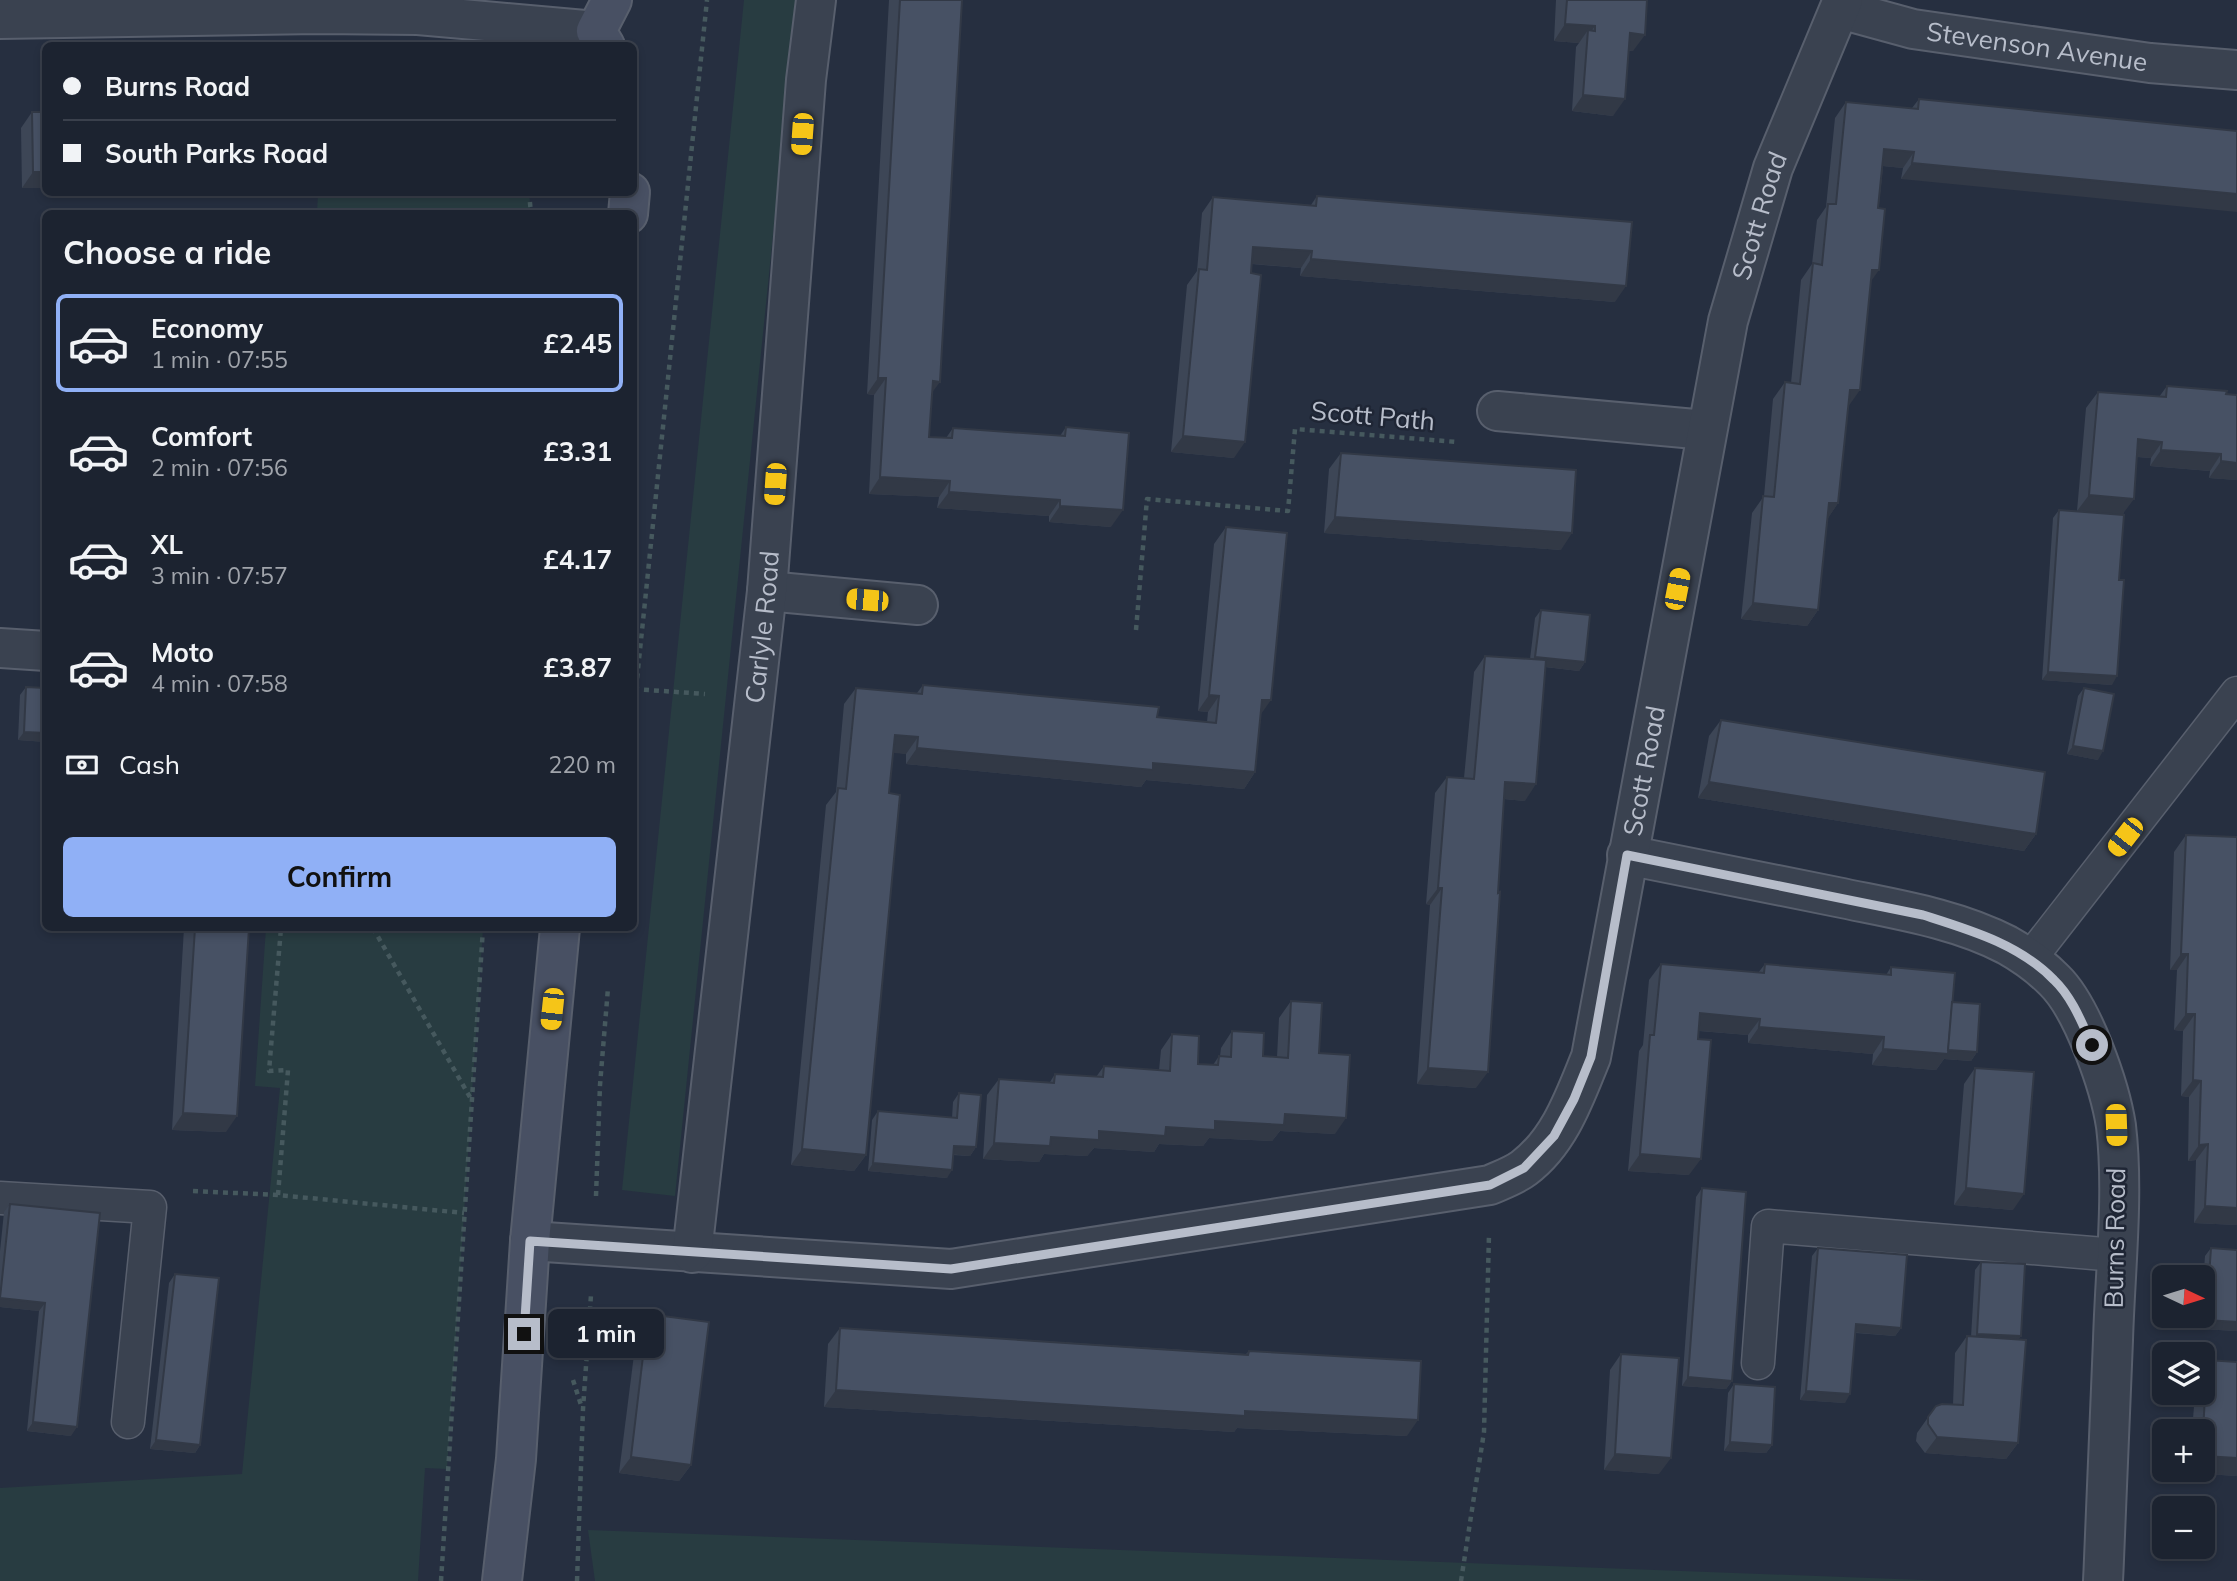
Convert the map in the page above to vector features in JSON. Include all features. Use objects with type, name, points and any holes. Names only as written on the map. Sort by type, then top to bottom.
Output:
[{"type":"street","name":"Carlyle Road","points":[[692,1253],[767,591],[806,80],[816,0]]},
{"type":"street","name":"Stevenson Avenue","points":[[1842,4],[1913,29],[2150,63],[2237,70]]},
{"type":"street","name":"Scott Road","points":[[530,1241],[951,1269],[1490,1185],[1524,1168],[1554,1136],[1574,1099],[1591,1057],[1728,321],[1773,168],[1842,4]]},
{"type":"street","points":[[0,19],[318,14],[418,15],[604,25]]},
{"type":"street","points":[[1497,411],[1706,430]]},
{"type":"street","points":[[767,591],[918,605]]},
{"type":"street","points":[[0,648],[42,651]]},
{"type":"street","name":"Burns Road","points":[[1627,855],[1923,915],[1965,928],[2006,945],[2029,960],[2055,980],[2075,1009],[2092,1045],[2116,1125],[2118,1188],[2103,1581]]},
{"type":"street","points":[[502,1581],[516,1459],[530,1241],[560,931]]},
{"type":"lane","points":[[2029,960],[2237,693]]},
{"type":"lane","points":[[0,1198],[150,1208],[128,1422]]},
{"type":"lane","points":[[1758,1363],[1768,1226],[2116,1255]]},
{"type":"path","points":[[637,661],[707,0]]},
{"type":"path","name":"Scott Path","points":[[1136,630],[1147,499],[1288,511],[1295,429],[1459,443],[1497,411]]},
{"type":"path","points":[[637,689],[755,698]]},
{"type":"path","points":[[278,1195],[288,1070],[269,1071],[281,931]]},
{"type":"path","points":[[375,931],[472,1100]]},
{"type":"path","points":[[441,1581],[483,931]]},
{"type":"path","points":[[600,1085],[609,980]]},
{"type":"path","points":[[1461,1581],[1484,1433],[1490,1185]]},
{"type":"path","points":[[150,1208],[173,1190],[278,1195],[464,1213]]},
{"type":"path","points":[[577,1581],[583,1409]]},
{"type":"green space","points":[[744,0],[797,0],[675,1196],[622,1190]]},
{"type":"green space","points":[[318,196],[529,196],[531,210],[317,210]]},
{"type":"green space","points":[[266,931],[483,931],[447,1469],[425,1468],[418,1581],[0,1581],[0,1488],[242,1474],[280,1088],[255,1086]]},
{"type":"green space","points":[[588,1530],[1949,1581],[595,1581]]},
{"type":"building","points":[[900,0],[962,0],[940,382],[933,381],[929,437],[952,438],[953,428],[1065,436],[1066,427],[1129,433],[1123,510],[1060,506],[1060,500],[949,492],[950,481],[880,477],[886,378],[878,378]]},
{"type":"building","points":[[1567,0],[1647,0],[1645,35],[1630,33],[1625,99],[1583,95],[1588,30],[1595,31],[1595,26],[1565,24]]},
{"type":"building","points":[[1919,99],[2237,131],[2237,194],[1912,163],[1914,152],[1884,149],[1878,208],[1885,209],[1879,270],[1872,270],[1860,390],[1850,390],[1838,503],[1829,503],[1818,610],[1753,603],[1763,496],[1774,497],[1785,382],[1800,384],[1813,263],[1822,265],[1828,204],[1836,204],[1846,102],[1918,109]]},
{"type":"building","points":[[32,112],[42,112],[42,172],[33,172]]},
{"type":"building","points":[[1317,196],[1632,222],[1626,286],[1311,259],[1312,251],[1253,247],[1251,273],[1261,275],[1245,442],[1183,436],[1199,269],[1207,270],[1213,197],[1316,206]]},
{"type":"building","points":[[2167,386],[2227,391],[2226,394],[2237,395],[2237,463],[2221,461],[2221,454],[2161,450],[2162,442],[2138,439],[2134,499],[2089,495],[2098,392],[2166,397]]},
{"type":"building","points":[[1341,453],[1576,470],[1572,533],[1335,517]]},
{"type":"building","points":[[2059,510],[2124,515],[2119,580],[2124,580],[2117,676],[2048,672]]},
{"type":"building","points":[[1226,527],[1287,533],[1271,700],[1262,700],[1255,772],[1153,763],[1153,770],[917,748],[918,737],[895,735],[889,793],[900,795],[866,1155],[802,1149],[838,788],[846,789],[856,688],[922,694],[923,685],[1159,707],[1157,717],[1216,723],[1219,696],[1209,695]]},
{"type":"building","points":[[1541,610],[1590,615],[1585,662],[1535,657]]},
{"type":"building","points":[[1485,656],[1546,660],[1536,784],[1505,782],[1488,1072],[1428,1068],[1442,888],[1438,888],[1447,777],[1474,779]]},
{"type":"building","points":[[26,687],[42,688],[42,733],[24,732]]},
{"type":"building","points":[[2084,688],[2114,694],[2103,751],[2073,746]]},
{"type":"building","points":[[1721,720],[2045,772],[2036,834],[1709,782]]},
{"type":"building","points":[[2186,835],[2237,837],[2237,1208],[2205,1206],[2208,1144],[2199,1145],[2201,1081],[2193,1080],[2195,1014],[2186,1014],[2188,954],[2181,954]]},
{"type":"building","points":[[195,931],[249,931],[237,1116],[183,1113]]},
{"type":"building","points":[[1661,964],[1764,973],[1765,964],[1891,975],[1891,967],[1955,973],[1948,1054],[1883,1049],[1884,1037],[1759,1027],[1760,1019],[1700,1013],[1698,1039],[1711,1040],[1701,1159],[1640,1154],[1650,1035],[1654,1035]]},
{"type":"building","points":[[1291,1001],[1322,1003],[1319,1053],[1350,1055],[1346,1118],[1285,1114],[1284,1125],[1215,1121],[1215,1130],[1166,1127],[1165,1136],[1099,1131],[1099,1140],[1051,1137],[1050,1146],[994,1143],[999,1079],[1054,1083],[1055,1074],[1103,1077],[1104,1066],[1170,1071],[1172,1034],[1199,1036],[1198,1064],[1218,1065],[1219,1056],[1231,1057],[1232,1031],[1264,1033],[1263,1056],[1288,1058]]},
{"type":"building","points":[[1952,1002],[1980,1004],[1977,1052],[1948,1050]]},
{"type":"building","points":[[1975,1068],[2034,1072],[2024,1194],[1966,1188]]},
{"type":"building","points":[[959,1093],[981,1095],[976,1147],[954,1146],[952,1170],[873,1163],[878,1111],[957,1118]]},
{"type":"building","points":[[1702,1188],[1746,1192],[1732,1381],[1688,1377]]},
{"type":"building","points":[[10,1204],[100,1213],[77,1427],[33,1422],[45,1303],[0,1298]]},
{"type":"building","points":[[1818,1248],[1907,1255],[1901,1328],[1856,1324],[1850,1394],[1806,1391]]},
{"type":"building","points":[[2211,1248],[2237,1250],[2237,1322],[2216,1321],[2216,1265],[2210,1265]]},
{"type":"building","points":[[1981,1262],[2025,1264],[2021,1336],[1977,1334]]},
{"type":"building","points":[[175,1274],[219,1278],[200,1445],[156,1440]]},
{"type":"building","points":[[648,1314],[709,1322],[691,1465],[631,1457]]},
{"type":"building","points":[[840,1328],[1248,1355],[1249,1351],[1421,1361],[1418,1420],[1245,1411],[1245,1416],[836,1390]]},
{"type":"building","points":[[1967,1336],[2026,1340],[2018,1443],[1937,1437],[1928,1424],[1928,1417],[1936,1406],[1963,1405]]},
{"type":"building","points":[[1621,1354],[1679,1358],[1671,1458],[1615,1454]]},
{"type":"building","points":[[2215,1361],[2237,1362],[2237,1458],[2215,1457],[2215,1419],[2204,1419],[2204,1405],[2215,1405]]},
{"type":"building","points":[[1734,1384],[1775,1387],[1772,1445],[1730,1442]]},
{"type":"route","points":[[524,1334],[530,1241],[951,1269],[1490,1185],[1524,1168],[1554,1136],[1574,1099],[1591,1057],[1627,855],[1923,915],[1965,928],[2006,945],[2055,980],[2075,1009],[2092,1045]]}]
